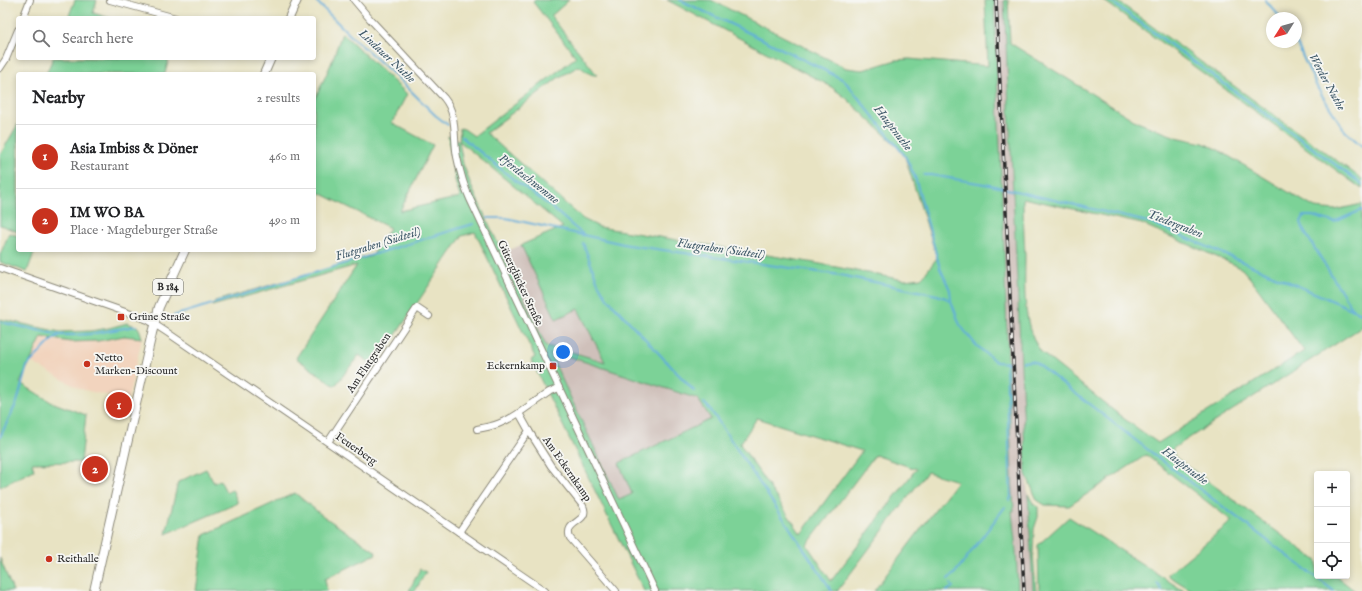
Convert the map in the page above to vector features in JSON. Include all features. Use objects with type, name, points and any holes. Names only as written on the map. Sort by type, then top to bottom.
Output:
[{"type":"main road","points":[[290,16],[297,0]]},
{"type":"main road","points":[[265,72],[270,60]]},
{"type":"main road","name":"B 184","points":[[94,591],[154,325],[159,307],[184,252]]},
{"type":"street","points":[[24,16],[30,0]]},
{"type":"street","points":[[110,0],[169,16]]},
{"type":"street","name":"Güterglücker Straße","points":[[354,0],[449,104],[453,112],[455,146],[462,178],[470,199],[655,591]]},
{"type":"street","points":[[0,68],[6,59],[16,35]]},
{"type":"street","points":[[0,268],[148,320],[154,325]]},
{"type":"street","name":"Am Flutgraben","points":[[328,442],[417,308],[430,316]]},
{"type":"street","name":"Feuerberg","points":[[154,325],[168,333],[545,591]]},
{"type":"street","points":[[477,429],[506,422],[549,392],[558,388]]},
{"type":"street","name":"Am Eckernkamp","points":[[519,413],[551,466],[585,511],[583,517],[570,527],[570,538],[616,591]]},
{"type":"street","name":"Am Eckernkamp","points":[[459,532],[529,431]]},
{"type":"shaded area","points":[[994,0],[1004,0],[1020,354],[1033,591],[1018,591],[1012,511],[1014,511]]},
{"type":"shaded area","points":[[521,245],[556,319],[578,309],[605,363],[565,350],[546,346],[503,253]]},
{"type":"shaded area","points":[[124,336],[142,338],[128,400],[80,389],[31,362],[42,337],[70,342],[98,341]]},
{"type":"shaded area","points":[[549,353],[567,356],[698,399],[711,419],[619,463],[632,494],[619,500]]},
{"type":"green space","points":[[75,0],[97,0],[93,13],[103,16],[69,16]]},
{"type":"green space","points":[[535,0],[569,0],[551,16],[597,75],[590,74],[579,66],[558,78],[486,133],[583,219],[599,227],[815,263],[904,280],[921,278],[937,258],[905,157],[900,149],[846,98],[830,86],[667,0],[711,0],[846,68],[863,70],[896,60],[909,59],[988,66],[985,0],[994,0],[1014,511],[1012,511],[1018,591],[874,591],[957,481],[927,472],[838,591],[644,591],[531,360],[535,357],[475,232],[462,236],[375,366],[359,355],[335,386],[296,358],[357,265],[212,306],[215,301],[372,256],[390,228],[316,191],[316,97],[331,64],[342,33],[407,94],[392,123],[433,145],[400,211],[460,197],[455,180],[448,136],[459,141],[460,128],[474,136],[576,57],[533,2]],"holes":[[[459,141],[563,227],[521,245],[556,319],[578,309],[605,362],[546,346],[472,188],[463,164]],[[550,354],[567,356],[698,399],[711,419],[619,463],[632,494],[619,500]],[[757,418],[862,451],[801,534],[740,444]],[[875,455],[916,469],[831,581],[807,545]]]},
{"type":"green space","points":[[1004,0],[1008,0],[1010,43],[1137,122],[1176,137],[1203,143],[1215,148],[1315,208],[1335,210],[1362,204],[1362,327],[1172,449],[1175,457],[1314,559],[1314,579],[1340,579],[1355,591],[1193,591],[1167,575],[1232,521],[1146,455],[1069,506],[1045,505],[1037,500],[1026,474]],"holes":[[[1023,198],[1142,224],[1242,269],[1250,278],[1304,351],[1158,443],[1123,418],[1042,353],[1035,342],[1030,331],[1027,318]]]},
{"type":"green space","points":[[1103,0],[1116,0],[1362,179],[1362,189]]},
{"type":"green space","points":[[52,60],[168,60],[166,72],[47,72]]},
{"type":"green space","points":[[16,127],[16,231],[0,225],[0,155]]},
{"type":"green space","points":[[9,233],[16,235],[16,252],[34,252],[27,272],[0,262],[0,255]]},
{"type":"green space","points":[[0,319],[60,332],[90,331],[127,323],[138,327],[142,338],[124,336],[98,341],[70,342],[42,337],[20,383],[51,402],[86,415],[81,462],[32,463],[34,470],[0,487]]},
{"type":"green space","points":[[206,469],[214,483],[220,480],[226,492],[232,489],[238,503],[166,534],[178,482]]},
{"type":"green space","points":[[295,493],[323,516],[375,551],[376,554],[325,579],[327,591],[196,591],[204,535]]},
{"type":"green space","points":[[1028,494],[1033,503],[1038,507],[1038,517],[1034,529],[1033,553],[1036,591],[1033,591]]},
{"type":"green space","points":[[1069,517],[1184,591],[1039,591],[1038,545]]},
{"type":"green space","points":[[0,558],[1,561],[13,591],[0,591]]},
{"type":"green space","points":[[420,569],[426,572],[415,591],[409,591]]},
{"type":"waterway","name":"Lindauer Nuthe","points":[[315,0],[352,37],[396,76],[435,115],[448,125]]},
{"type":"waterway","name":"Hauptnuthe","points":[[680,0],[844,80],[905,156],[915,177],[940,268],[950,290],[951,301],[960,325],[976,345],[996,362],[1010,363]]},
{"type":"waterway","points":[[1109,0],[1362,184]]},
{"type":"waterway","name":"Werder Nuthe","points":[[1265,0],[1276,12]]},
{"type":"waterway","name":"Werder Nuthe","points":[[1299,48],[1318,89],[1345,131],[1362,146]]},
{"type":"waterway","name":"Pferdeschwemme","points":[[462,137],[513,179],[550,206],[584,235]]},
{"type":"waterway","name":"Tiedergraben","points":[[924,175],[990,185],[1152,223],[1361,313]]},
{"type":"waterway","points":[[1353,310],[1304,231],[1301,222],[1304,216],[1312,216],[1334,222],[1362,210]]},
{"type":"waterway","name":"Flutgraben (Südteil)","points":[[488,218],[506,218],[628,245],[840,275],[937,295],[951,301]]},
{"type":"waterway","name":"Flutgraben (Südteil)","points":[[173,316],[473,224]]},
{"type":"waterway","points":[[583,243],[598,283],[607,298],[694,391]]},
{"type":"waterway","name":"Flutgraben (Südteil)","points":[[0,322],[60,335],[90,334],[136,326]]},
{"type":"waterway","points":[[0,437],[17,402],[27,366],[54,338],[60,335]]},
{"type":"waterway","points":[[1006,362],[1011,498],[1009,500]]},
{"type":"waterway","name":"Hauptnuthe","points":[[1023,362],[1035,362],[1334,591]]},
{"type":"waterway","points":[[704,403],[710,409],[832,591]]},
{"type":"waterway","points":[[948,579],[955,573],[1005,507]]},
{"type":"waterway","points":[[1157,583],[1162,591]]},
{"type":"waterway","points":[[946,591],[953,587],[951,584]]},
{"type":"railway","points":[[996,0],[1024,591]]},
{"type":"place","name":"Grüne Straße","points":[[121,317]]},
{"type":"place","name":"Netto Marken-Discount","points":[[87,364]]},
{"type":"place","name":"Eckernkamp","points":[[553,366]]},
{"type":"place","name":"Asia Imbiss & Döner","points":[[119,405]]},
{"type":"place","name":"IM WO BA","points":[[95,469]]},
{"type":"place","name":"Reithalle","points":[[49,559]]}]
